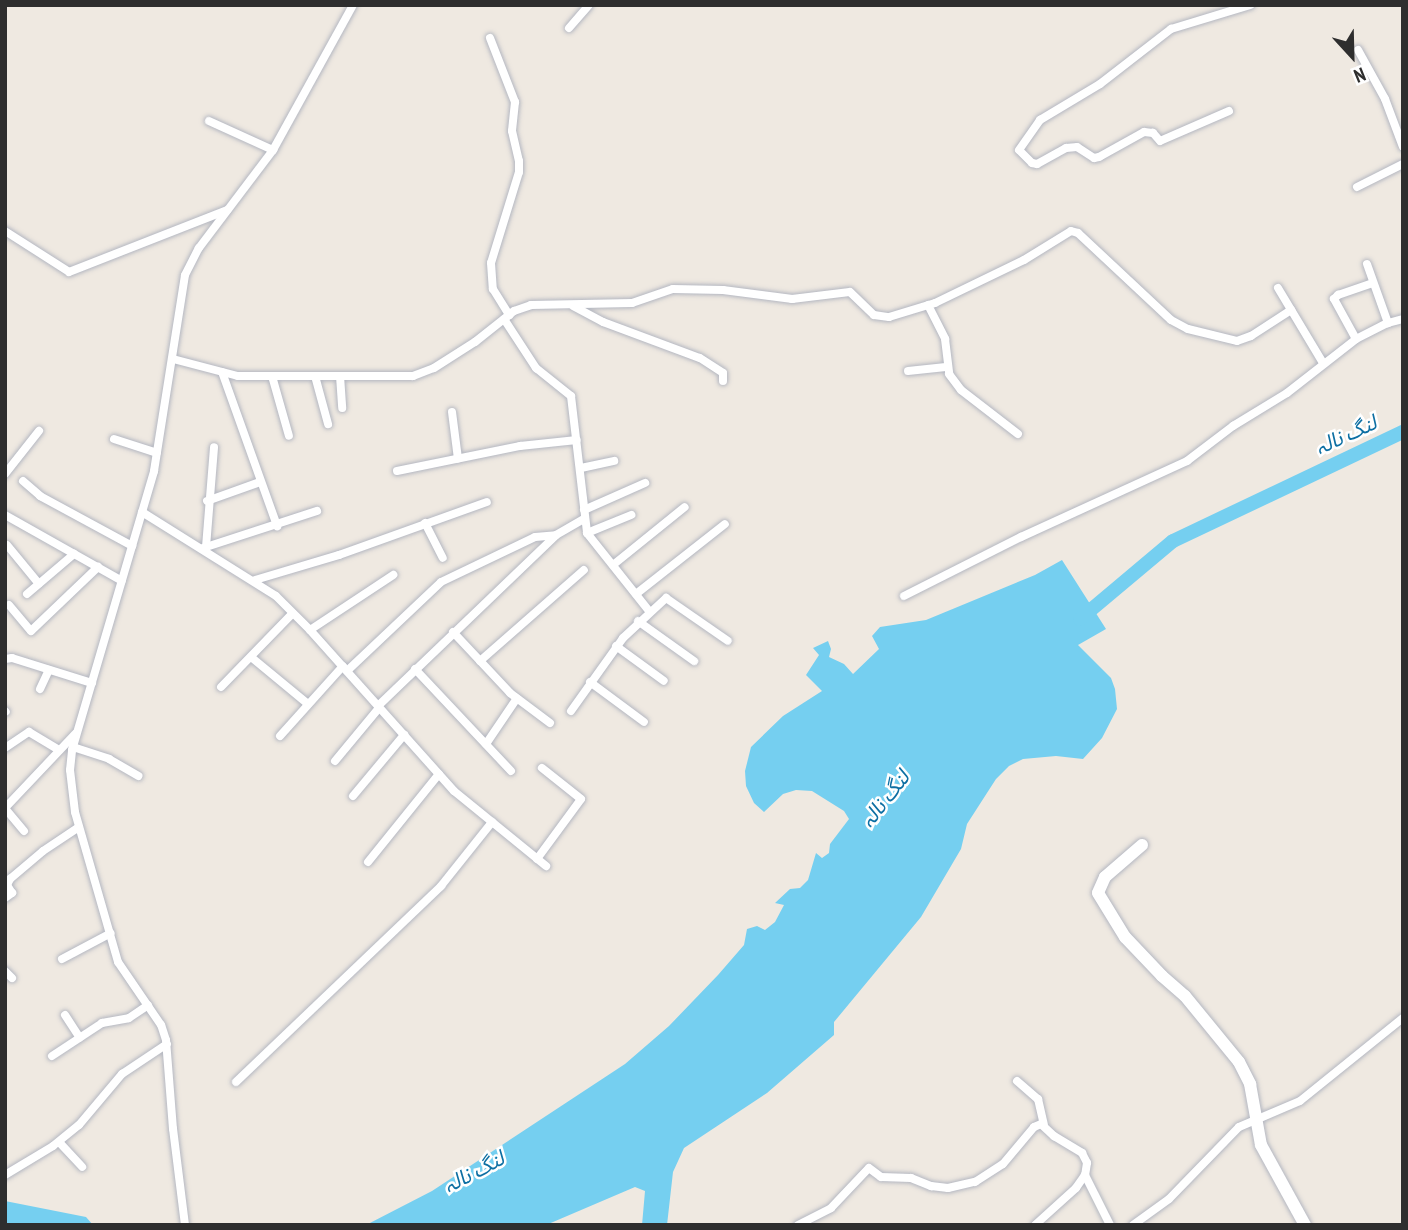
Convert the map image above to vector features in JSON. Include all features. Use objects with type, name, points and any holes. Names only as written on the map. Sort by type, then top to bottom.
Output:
[{"type":"street","points":[[569,28],[589,5]]},
{"type":"street","points":[[1229,111],[1160,141],[1153,133],[1144,132],[1099,158],[1094,158],[1077,147],[1061,150],[1037,164],[1027,161],[1018,150],[1040,120],[1100,84],[1171,29],[1250,5]]},
{"type":"street","points":[[185,1225],[179,1188],[166,1044],[161,1025],[118,962],[79,828],[70,770],[73,747],[157,453],[185,275],[199,248],[273,150],[350,6]]},
{"type":"street","points":[[490,38],[515,102],[512,131],[519,161],[519,172],[491,263],[493,289],[536,368],[571,396],[587,533],[649,611]]},
{"type":"street","points":[[1359,50],[1385,99],[1403,147]]},
{"type":"street","points":[[209,121],[273,150]]},
{"type":"street","points":[[1357,187],[1403,164]]},
{"type":"street","points":[[5,231],[69,272],[230,209]]},
{"type":"street","points":[[173,359],[238,376],[413,376],[444,361],[507,317],[531,305],[632,303],[665,291],[687,289],[723,290],[792,299],[850,292],[879,317],[889,317],[928,305],[1024,260],[1071,231],[1078,233],[1171,320],[1188,329],[1237,341],[1251,336],[1291,310]]},
{"type":"street","points":[[1367,264],[1388,323]]},
{"type":"street","points":[[1356,339],[1335,299],[1338,295],[1372,283]]},
{"type":"street","points":[[1278,288],[1324,363]]},
{"type":"street","points":[[570,305],[603,322],[700,358],[723,373],[723,381]]},
{"type":"street","points":[[928,305],[945,339],[946,367],[961,390],[1018,434]]},
{"type":"street","points":[[904,596],[1021,537],[1187,461],[1233,426],[1287,393],[1356,339],[1388,323],[1403,319]]},
{"type":"street","points":[[908,371],[946,367]]},
{"type":"street","points":[[222,372],[276,526]]},
{"type":"street","points":[[272,376],[289,436]]},
{"type":"street","points":[[315,376],[328,424]]},
{"type":"street","points":[[340,376],[342,408]]},
{"type":"street","points":[[452,412],[458,459]]},
{"type":"street","points":[[5,474],[38,431]]},
{"type":"street","points":[[114,439],[157,453]]},
{"type":"street","points":[[397,471],[532,444],[577,440]]},
{"type":"street","points":[[204,548],[214,447]]},
{"type":"street","points":[[581,468],[614,461]]},
{"type":"street","points":[[23,481],[40,496],[132,546]]},
{"type":"street","points":[[207,501],[260,482]]},
{"type":"street","points":[[335,761],[415,668],[556,535],[584,514],[645,482]]},
{"type":"street","points":[[255,580],[339,555],[487,502]]},
{"type":"street","points":[[613,565],[685,507]]},
{"type":"street","points":[[204,548],[317,511]]},
{"type":"street","points":[[142,512],[255,580],[293,613],[454,791],[546,866]]},
{"type":"street","points":[[5,514],[122,581]]},
{"type":"street","points":[[587,533],[631,514]]},
{"type":"street","points":[[425,523],[443,558]]},
{"type":"street","points":[[636,594],[725,524]]},
{"type":"street","points":[[280,736],[345,668],[441,582],[535,537],[556,535]]},
{"type":"street","points":[[7,545],[39,584]]},
{"type":"street","points":[[27,594],[74,554]]},
{"type":"street","points":[[5,562],[16,555]]},
{"type":"street","points":[[9,606],[31,631],[98,567]]},
{"type":"street","points":[[480,661],[584,569]]},
{"type":"street","points":[[310,629],[393,575]]},
{"type":"street","points":[[571,711],[616,646],[638,621],[666,598],[728,641]]},
{"type":"street","points":[[221,687],[293,613]]},
{"type":"street","points":[[638,621],[694,661]]},
{"type":"street","points":[[453,632],[517,698],[550,723]]},
{"type":"street","points":[[616,646],[664,681]]},
{"type":"street","points":[[251,657],[307,705]]},
{"type":"street","points":[[5,659],[12,658],[92,684]]},
{"type":"street","points":[[415,668],[511,771]]},
{"type":"street","points":[[40,689],[49,670]]},
{"type":"street","points":[[590,682],[645,722]]},
{"type":"street","points":[[486,744],[517,698]]},
{"type":"street","points":[[5,748],[29,732],[59,750]]},
{"type":"street","points":[[24,831],[5,808],[77,732]]},
{"type":"street","points":[[353,796],[404,735]]},
{"type":"street","points":[[73,747],[109,759],[138,776]]},
{"type":"street","points":[[537,859],[581,799],[542,768]]},
{"type":"street","points":[[368,862],[439,774]]},
{"type":"street","points":[[236,1082],[441,886],[492,822]]},
{"type":"street","points":[[5,898],[12,893],[7,885],[10,879],[43,850],[79,828]]},
{"type":"street","points":[[1142,845],[1105,877],[1098,893],[1125,937],[1185,996],[1239,1062],[1250,1084],[1261,1145],[1305,1225]]},
{"type":"street","points":[[62,959],[111,933]]},
{"type":"street","points":[[52,1056],[65,1044],[80,1038],[102,1023],[129,1018],[148,1005]]},
{"type":"street","points":[[65,1015],[80,1038]]},
{"type":"street","points":[[1133,1225],[1169,1199],[1231,1134],[1255,1118],[1300,1101],[1403,1018]]},
{"type":"street","points":[[5,1175],[58,1142],[79,1125],[122,1074],[166,1044]]},
{"type":"street","points":[[1017,1081],[1038,1099],[1044,1124],[1054,1136],[1084,1154],[1087,1163],[1085,1175],[1072,1191],[1035,1225]]},
{"type":"street","points":[[798,1225],[831,1208],[869,1168],[881,1177],[911,1178],[931,1186],[948,1188],[975,1182],[1003,1164],[1034,1127],[1044,1124]]},
{"type":"street","points":[[58,1142],[82,1167]]},
{"type":"street","points":[[1085,1175],[1110,1225]]},
{"type":"water","points":[[1062,560],[1106,629],[1078,645],[1111,678],[1115,689],[1117,709],[1102,738],[1083,759],[1056,756],[1023,759],[1009,766],[996,779],[967,824],[961,849],[921,917],[834,1022],[834,1035],[767,1093],[684,1148],[673,1172],[667,1225],[642,1225],[645,1191],[635,1187],[546,1225],[366,1225],[432,1191],[625,1064],[669,1026],[718,975],[744,945],[747,929],[757,926],[765,930],[775,922],[784,905],[775,903],[790,889],[800,888],[808,880],[816,853],[822,858],[829,853],[830,844],[849,819],[844,811],[812,791],[796,790],[783,794],[764,812],[754,803],[746,786],[745,771],[751,747],[783,716],[822,691],[806,675],[819,655],[813,648],[828,641],[831,649],[829,657],[844,664],[853,674],[879,649],[872,636],[880,627],[926,620],[1035,575]]},
{"type":"water","points":[[5,1201],[86,1217],[93,1225],[5,1225]]},
{"type":"waterway","name":"لنگ نالہ","points":[[1080,619],[1173,541],[1403,432]]}]
